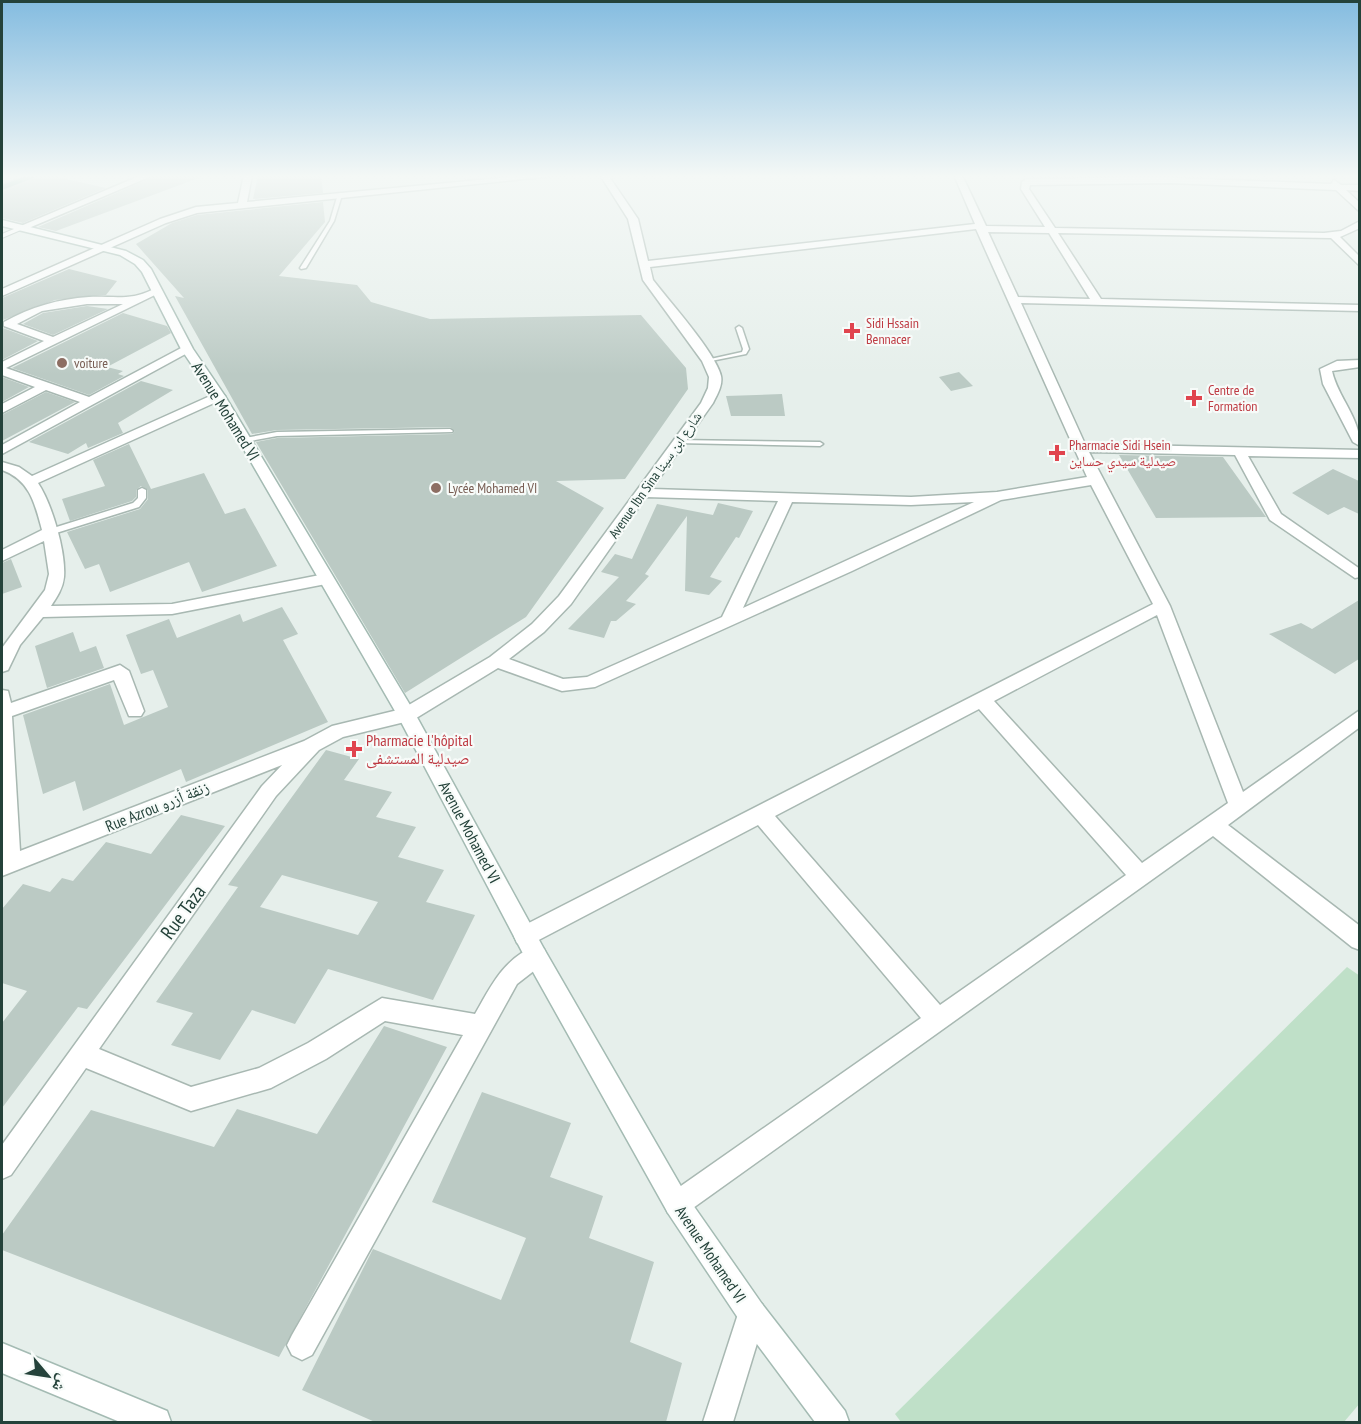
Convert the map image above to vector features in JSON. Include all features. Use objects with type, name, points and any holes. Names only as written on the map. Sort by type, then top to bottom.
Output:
[{"type":"street","name":"Avenue Mohamed VI","points":[[80,241],[123,253],[139,262],[187,349],[219,396],[325,579],[408,715],[531,946],[677,1204],[752,1314],[834,1422]]},
{"type":"street","points":[[2,293],[118,241]]},
{"type":"street","name":"Avenue Ibn Sina شارع ابن سينا","points":[[408,715],[496,661],[538,628],[565,600],[643,493],[714,388],[715,377],[708,361],[659,298],[648,280],[640,241]]},
{"type":"street","points":[[643,265],[852,241]]},
{"type":"street","points":[[987,241],[1095,480],[1162,606],[1239,806]]},
{"type":"street","points":[[1058,241],[1096,302]]},
{"type":"street","points":[[1339,241],[1359,263]]},
{"type":"street","points":[[2,366],[156,292]]},
{"type":"street","points":[[5,328],[13,321],[60,302],[104,299],[137,301]]},
{"type":"street","points":[[1013,300],[1359,308]]},
{"type":"street","points":[[5,328],[53,341]]},
{"type":"street","points":[[2,450],[187,349]]},
{"type":"street","points":[[1359,363],[1326,369],[1326,376],[1359,442]]},
{"type":"street","points":[[2,371],[88,401]]},
{"type":"street","points":[[2,409],[45,386]]},
{"type":"street","points":[[32,481],[219,396]]},
{"type":"street","points":[[1080,448],[1359,454]]},
{"type":"street","points":[[1239,451],[1275,517],[1355,573]]},
{"type":"street","points":[[2,466],[14,469],[32,481],[50,532],[57,577],[52,594],[22,627],[5,654],[2,666]]},
{"type":"street","points":[[496,661],[562,685],[589,683],[729,620],[917,516],[997,496],[1095,480]]},
{"type":"street","points":[[643,493],[786,499],[917,516],[997,496]]},
{"type":"street","points":[[729,620],[786,499]]},
{"type":"street","points":[[2,556],[50,532]]},
{"type":"street","points":[[37,612],[172,609],[325,579]]},
{"type":"street","points":[[302,1345],[480,1026],[509,976],[531,946],[760,813],[1162,606]]},
{"type":"street","points":[[2,634],[22,627]]},
{"type":"street","points":[[2,713],[120,671],[135,711]]},
{"type":"street","points":[[2,698],[6,866]]},
{"type":"street","points":[[982,700],[1141,877]]},
{"type":"street","name":"Rue Taza","points":[[2,1166],[269,791],[312,745],[338,731],[408,715]]},
{"type":"street","points":[[677,1204],[1214,825],[1359,717]]},
{"type":"street","name":"Rue Azrou زنقة أزرو","points":[[6,866],[312,745]]},
{"type":"street","points":[[760,813],[938,1019]]},
{"type":"street","points":[[1214,825],[1359,940]]},
{"type":"street","points":[[82,1054],[191,1099],[262,1080],[317,1051],[382,1009],[480,1026]]},
{"type":"street","points":[[718,1422],[752,1314]]},
{"type":"street","points":[[2,1358],[156,1422]]},
{"type":"lane","points":[[303,268],[319,241]]},
{"type":"lane","points":[[708,361],[744,352],[746,349],[739,328]]},
{"type":"lane","points":[[245,440],[277,434],[450,430]]},
{"type":"lane","points":[[677,442],[820,444]]},
{"type":"lane","points":[[50,532],[136,505],[142,498],[142,490]]},
{"type":"green space","points":[[1347,967],[1360,976],[1360,1403],[1344,1422],[901,1422],[895,1414]]},
{"type":"building","name":"Lycée Mohamed VI","points":[[140,241],[308,241],[279,276],[357,285],[371,302],[430,319],[641,315],[686,368],[688,389],[625,479],[556,481],[604,508],[526,617],[405,693],[256,442],[277,438],[452,434],[455,431],[450,427],[277,430],[252,434],[175,296],[184,298],[136,244]]},
{"type":"building","points":[[69,269],[117,281],[106,295],[55,300],[3,320],[3,328],[38,341],[2,360],[2,298]]},
{"type":"building","points":[[87,306],[108,309],[53,335],[23,324],[43,313]]},
{"type":"building","points":[[123,313],[167,326],[171,333],[107,367],[123,371],[118,374],[124,376],[89,395],[12,368]]},
{"type":"building","points":[[959,372],[973,386],[951,391],[939,377]]},
{"type":"building","points":[[2,377],[29,387],[2,402]]},
{"type":"building","points":[[141,381],[173,390],[118,423],[123,433],[88,448],[86,443],[68,454],[29,442]]},
{"type":"building","points":[[46,392],[75,402],[2,441],[2,415]]},
{"type":"building","points":[[782,394],[785,416],[731,416],[726,396]]},
{"type":"building","points":[[129,444],[151,489],[204,473],[225,514],[245,508],[277,566],[202,592],[189,562],[110,592],[99,564],[85,569],[67,532],[140,509],[148,499],[148,490],[141,486],[136,490],[136,497],[132,501],[70,521],[62,499],[105,486],[93,460]]},
{"type":"building","points":[[1119,455],[1223,457],[1266,517],[1156,518]]},
{"type":"building","points":[[1333,469],[1359,481],[1359,514],[1344,507],[1328,515],[1292,493]]},
{"type":"building","points":[[718,503],[753,511],[739,538],[736,537],[710,577],[722,581],[709,595],[685,591],[687,516],[645,574],[649,576],[626,601],[636,604],[616,621],[611,621],[604,638],[568,629],[619,577],[601,572],[615,554],[632,559],[657,504],[713,515]]},
{"type":"building","points":[[11,559],[22,587],[2,594],[2,563]]},
{"type":"building","points":[[1359,600],[1359,659],[1335,674],[1269,634],[1301,623],[1312,629]]},
{"type":"building","points":[[282,607],[298,634],[283,640],[328,722],[186,782],[181,769],[83,811],[75,781],[43,794],[23,715],[110,684],[124,725],[168,707],[153,670],[141,674],[126,635],[169,619],[177,638],[240,614],[243,622]]},
{"type":"building","points":[[73,632],[80,652],[96,646],[104,668],[47,688],[35,646]]},
{"type":"building","points":[[326,750],[359,759],[344,780],[392,792],[376,817],[416,827],[398,857],[444,870],[426,902],[475,915],[433,1000],[328,969],[295,1024],[252,1010],[220,1060],[171,1045],[193,1013],[156,1002],[238,887],[228,885]],"holes":[[[282,875],[378,902],[358,935],[260,907]]]},
{"type":"building","points":[[181,815],[225,826],[87,1009],[78,1007],[2,1108],[2,1023],[27,991],[2,983],[2,909],[23,884],[50,892],[62,878],[73,881],[106,842],[151,854]]},
{"type":"building","points":[[384,1026],[447,1047],[279,1357],[2,1250],[2,1235],[91,1110],[214,1147],[237,1109],[317,1134]]},
{"type":"building","points":[[482,1092],[571,1123],[550,1177],[603,1196],[589,1238],[654,1262],[630,1342],[682,1363],[666,1422],[375,1422],[302,1390],[373,1249],[501,1300],[526,1238],[432,1202]]},
{"type":"place","name":"Sidi Hssain Bennacer","points":[[852,331]]},
{"type":"place","name":"voiture","points":[[62,363]]},
{"type":"place","name":"Centre de Formation","points":[[1194,398]]},
{"type":"place","name":"Pharmacie Sidi Hsein صيدلية سيدي حساين","points":[[1057,453]]},
{"type":"place","name":"Lycée Mohamed VI","points":[[436,488]]},
{"type":"place","name":"Pharmacie l'hôpital صيدلية المستشفى","points":[[354,749]]}]
